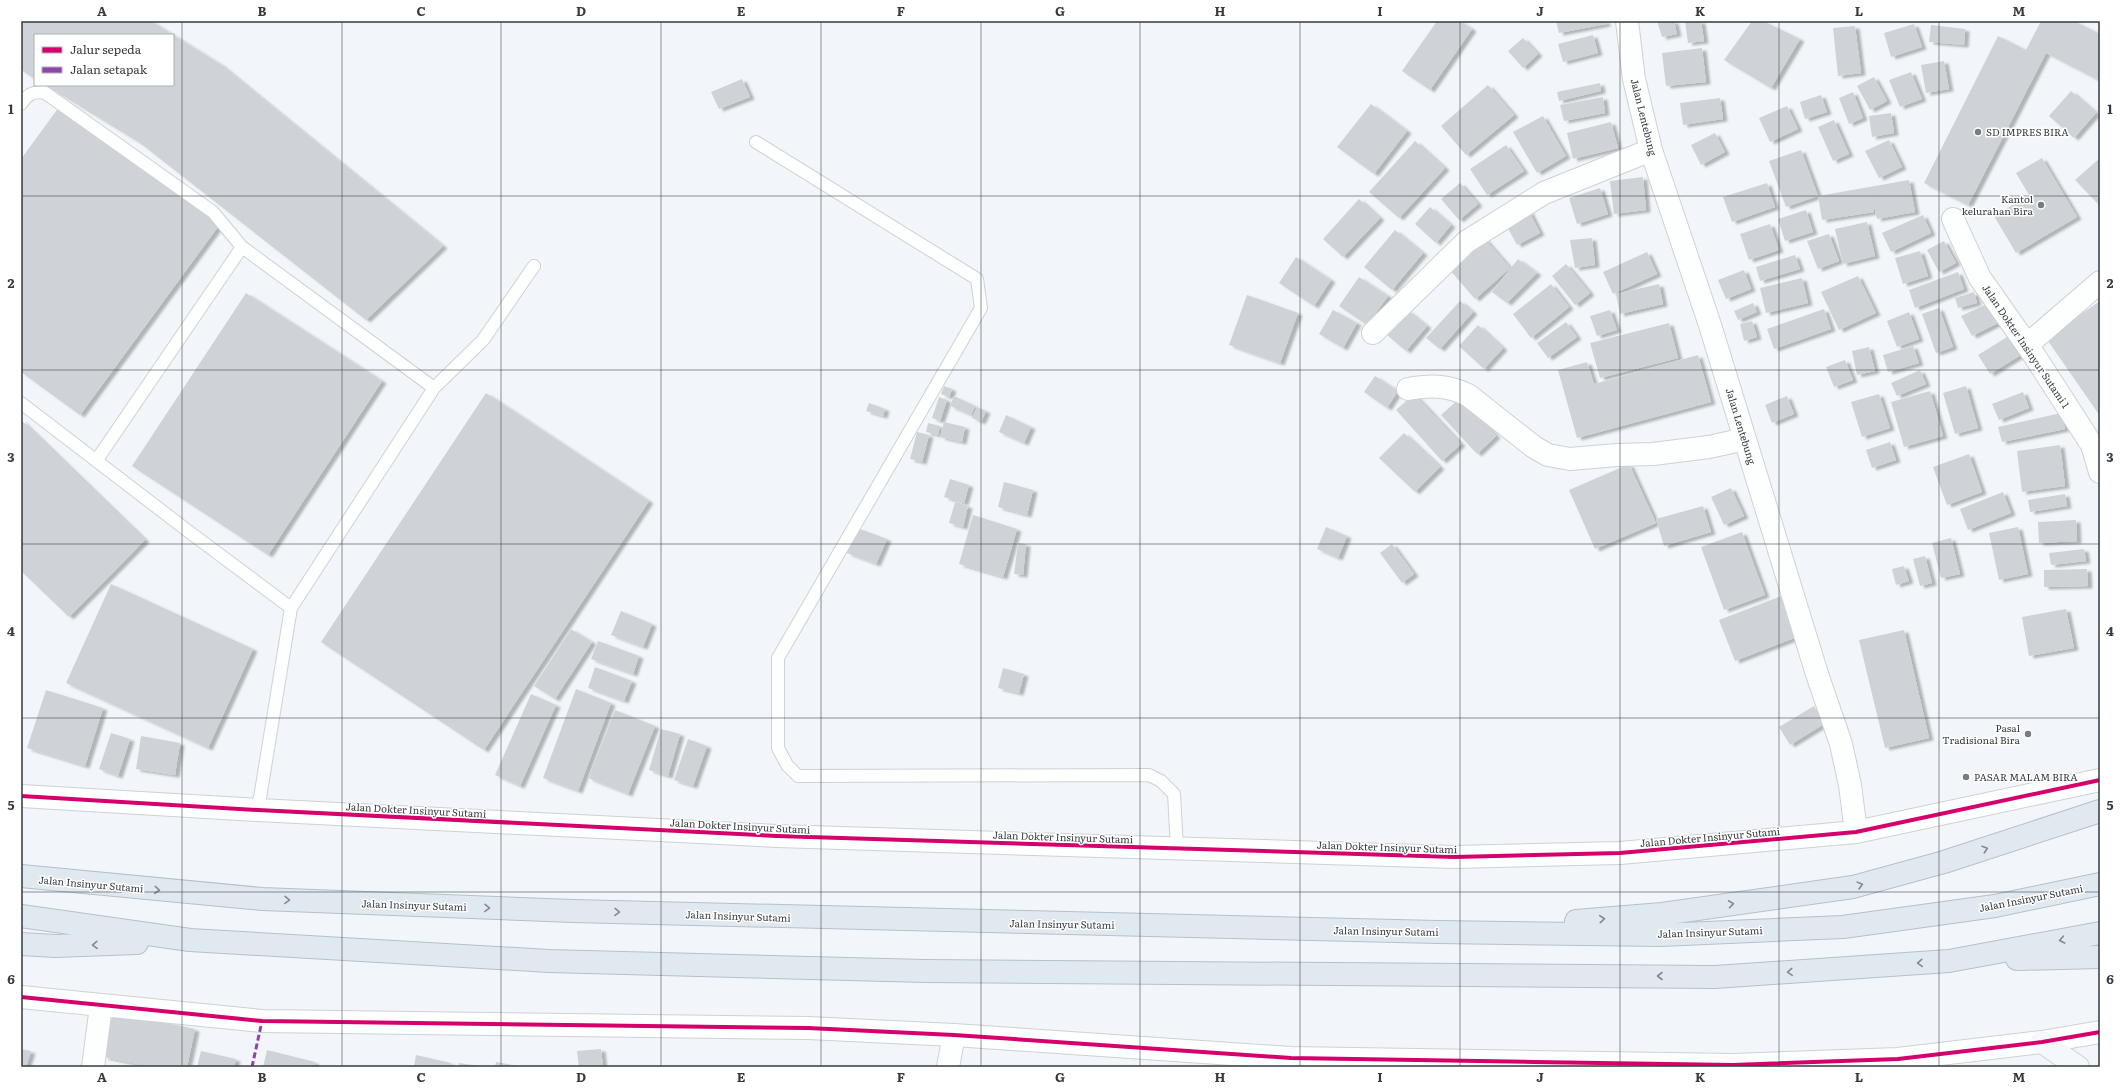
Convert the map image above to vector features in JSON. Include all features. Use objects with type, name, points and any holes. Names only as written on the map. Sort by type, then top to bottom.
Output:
[{"type":"highway","points":[[1438,932],[1662,914],[1853,887],[1944,862],[2100,811]]},
{"type":"highway","name":"Jalan Insinyur Sutami","points":[[21,876],[262,899],[573,911],[1438,932],[1660,935],[1843,928],[1995,906],[2100,884]]},
{"type":"highway","points":[[21,916],[190,940],[549,961],[925,971],[1715,977],[1949,961],[2100,957]]},
{"type":"highway","points":[[1949,961],[2100,933]]},
{"type":"highway","points":[[21,944],[55,946],[190,940]]},
{"type":"main road","points":[[2042,1042],[2078,1067]]},
{"type":"street","name":"Jalan Lentebung","points":[[1627,21],[1634,79],[1651,150],[1710,325],[1817,674],[1841,744],[1850,785],[1856,832]]},
{"type":"street","points":[[1373,333],[1466,242],[1544,193],[1651,150]]},
{"type":"street","name":"Jalan Dokter Insinyur Sutami 1","points":[[1953,219],[1980,278],[2027,345],[2092,445],[2100,472]]},
{"type":"street","points":[[2027,345],[2100,282]]},
{"type":"street","points":[[1408,389],[1428,385],[1455,389],[1468,395],[1534,447],[1548,455],[1570,459],[1617,454],[1653,454],[1709,448],[1745,439]]},
{"type":"street","name":"Jalan Dokter Insinyur Sutami","points":[[21,796],[258,810],[776,836],[1447,857],[1620,853],[1856,832],[2100,780]]},
{"type":"street","points":[[21,997],[262,1021],[808,1028],[1291,1058],[1534,1065],[1733,1066],[1898,1060],[2042,1042],[2100,1032]]},
{"type":"street","points":[[93,1067],[101,1006]]},
{"type":"street","points":[[948,1067],[954,1036]]},
{"type":"lane","points":[[21,104],[27,95],[33,92],[44,92],[213,212],[242,247],[434,388]]},
{"type":"lane","points":[[756,142],[977,279],[980,308],[778,658],[778,748],[787,765],[798,776],[1149,775],[1161,781],[1174,794],[1177,848]]},
{"type":"lane","points":[[96,461],[242,247]]},
{"type":"lane","points":[[258,810],[292,608],[434,388],[483,340],[534,266]]},
{"type":"lane","points":[[21,403],[292,608]]},
{"type":"building","points":[[21,21],[151,21],[172,34],[34,34],[34,78],[21,70]]},
{"type":"building","points":[[1437,21],[1460,21],[1472,29],[1430,90],[1402,71]]},
{"type":"building","points":[[1556,21],[1606,21],[1606,24],[1559,33]]},
{"type":"building","points":[[1657,21],[1674,21],[1677,34],[1662,37]]},
{"type":"building","points":[[1685,21],[1701,21],[1704,41],[1688,43]]},
{"type":"building","points":[[1752,21],[1763,21],[1800,39],[1771,88],[1724,60]]},
{"type":"building","name":"SD IMPRES BIRA","points":[[2041,21],[2074,21],[2100,34],[2100,81],[2046,53],[1968,205],[1924,183],[1998,36],[2026,50]]},
{"type":"building","points":[[1914,24],[1922,47],[1891,57],[1884,33]]},
{"type":"building","points":[[1931,25],[1965,29],[1964,45],[1929,42]]},
{"type":"building","points":[[1855,26],[1861,73],[1838,76],[1833,28]]},
{"type":"building","points":[[174,35],[220,64],[443,246],[366,320],[140,143],[47,86],[174,86]]},
{"type":"building","points":[[1593,35],[1598,53],[1563,62],[1558,44]]},
{"type":"building","points":[[1523,38],[1538,54],[1523,68],[1508,51]]},
{"type":"building","points":[[1702,48],[1706,82],[1666,86],[1662,53]]},
{"type":"building","points":[[1944,61],[1949,89],[1926,93],[1921,65]]},
{"type":"building","points":[[1911,72],[1922,99],[1900,107],[1889,80]]},
{"type":"building","points":[[1874,77],[1887,101],[1870,110],[1857,86]]},
{"type":"building","points":[[742,79],[750,97],[719,109],[711,92]]},
{"type":"building","points":[[1600,83],[1601,91],[1559,101],[1557,92]]},
{"type":"building","points":[[1488,85],[1514,115],[1466,155],[1441,126]]},
{"type":"building","points":[[2071,91],[2096,113],[2074,138],[2049,116]]},
{"type":"building","points":[[1853,92],[1863,118],[1849,124],[1839,98]]},
{"type":"building","points":[[1821,95],[1827,112],[1805,119],[1800,102]]},
{"type":"building","points":[[1603,97],[1605,113],[1564,121],[1560,105]]},
{"type":"building","points":[[1720,98],[1723,119],[1683,125],[1680,103]]},
{"type":"building","points":[[1371,104],[1407,131],[1374,174],[1337,147]]},
{"type":"building","points":[[1787,106],[1798,129],[1770,142],[1759,118]]},
{"type":"building","points":[[59,107],[220,224],[80,415],[21,372],[21,159]]},
{"type":"building","points":[[1891,113],[1894,133],[1872,137],[1869,116]]},
{"type":"building","points":[[1543,116],[1566,156],[1537,173],[1513,132]]},
{"type":"building","points":[[1834,120],[1849,154],[1833,161],[1818,127]]},
{"type":"building","points":[[1611,122],[1618,148],[1573,159],[1567,133]]},
{"type":"building","points":[[1715,133],[1725,152],[1701,165],[1691,145]]},
{"type":"building","points":[[1889,140],[1902,167],[1879,178],[1865,151]]},
{"type":"building","points":[[1415,141],[1445,168],[1399,218],[1369,192]]},
{"type":"building","points":[[1506,145],[1524,171],[1487,195],[1470,169]]},
{"type":"building","points":[[1801,150],[1818,196],[1786,207],[1769,161]]},
{"type":"building","name":"Kantol kelurahan Bira","points":[[2042,158],[2077,217],[2016,253],[1994,216],[2029,195],[2016,173]]},
{"type":"building","points":[[2100,158],[2100,206],[2075,180]]},
{"type":"building","points":[[1643,177],[1646,210],[1614,214],[1610,181]]},
{"type":"building","points":[[1909,180],[1915,212],[1877,219],[1872,197],[1874,212],[1822,220],[1818,196]]},
{"type":"building","points":[[1460,183],[1478,204],[1459,220],[1441,199]]},
{"type":"building","points":[[1767,183],[1775,207],[1732,222],[1723,197]]},
{"type":"building","points":[[1600,188],[1608,214],[1577,224],[1569,198]]},
{"type":"building","points":[[1359,199],[1380,218],[1343,257],[1323,239]]},
{"type":"building","points":[[1430,207],[1451,225],[1436,243],[1415,224]]},
{"type":"building","points":[[1806,210],[1813,232],[1785,241],[1778,219]]},
{"type":"building","points":[[1529,211],[1540,233],[1517,245],[1505,223]]},
{"type":"building","points":[[1923,215],[1931,233],[1891,252],[1882,233]]},
{"type":"building","points":[[1867,222],[1875,256],[1843,264],[1835,229]]},
{"type":"building","points":[[1770,224],[1779,250],[1749,260],[1740,234]]},
{"type":"building","points":[[1395,230],[1423,253],[1392,290],[1364,267]]},
{"type":"building","points":[[1829,234],[1839,261],[1818,269],[1807,241]]},
{"type":"building","points":[[1484,238],[1510,268],[1475,299],[1449,269]]},
{"type":"building","points":[[1592,238],[1595,265],[1575,268],[1570,240]]},
{"type":"building","points":[[1944,241],[1956,263],[1939,272],[1927,250]]},
{"type":"building","points":[[1920,251],[1928,276],[1903,284],[1895,258]]},
{"type":"building","points":[[1647,252],[1657,274],[1613,294],[1603,272]]},
{"type":"building","points":[[1795,255],[1800,269],[1760,281],[1756,267]]},
{"type":"building","points":[[1296,257],[1331,280],[1314,306],[1279,283]]},
{"type":"building","points":[[1518,259],[1537,273],[1507,303],[1492,292]]},
{"type":"building","points":[[1566,264],[1590,293],[1575,305],[1552,276]]},
{"type":"building","points":[[1744,270],[1751,289],[1726,299],[1718,280]]},
{"type":"building","points":[[1958,272],[1964,289],[1915,308],[1909,290]]},
{"type":"building","points":[[1858,276],[1876,313],[1839,330],[1821,292]]},
{"type":"building","points":[[1359,277],[1388,296],[1367,325],[1339,306]]},
{"type":"building","points":[[1802,278],[1808,303],[1766,313],[1760,288]]},
{"type":"building","points":[[1551,284],[1569,307],[1531,338],[1513,314]]},
{"type":"building","points":[[1659,284],[1663,304],[1620,314],[1616,294]]},
{"type":"building","points":[[1974,292],[1977,303],[1958,308],[1955,298]]},
{"type":"building","points":[[246,293],[382,381],[268,555],[132,466]]},
{"type":"building","points":[[1247,295],[1298,313],[1280,363],[1229,345]]},
{"type":"building","points":[[1460,301],[1473,312],[1440,349],[1426,338]]},
{"type":"building","points":[[1993,301],[2002,321],[1972,336],[1961,316]]},
{"type":"building","points":[[2100,301],[2100,416],[2046,338]]},
{"type":"building","points":[[1753,303],[1757,312],[1738,320],[1734,311]]},
{"type":"building","points":[[1939,308],[1953,347],[1936,353],[1922,314]]},
{"type":"building","points":[[1824,309],[1831,329],[1774,349],[1767,329]]},
{"type":"building","points":[[1333,310],[1357,323],[1343,348],[1319,334]]},
{"type":"building","points":[[1407,310],[1427,326],[1406,351],[1387,335]]},
{"type":"building","points":[[1610,310],[1617,330],[1597,336],[1590,316]]},
{"type":"building","points":[[1909,312],[1919,339],[1897,347],[1887,321]]},
{"type":"building","points":[[1752,321],[1757,337],[1744,341],[1740,324]]},
{"type":"building","points":[[1566,322],[1577,337],[1548,358],[1537,343]]},
{"type":"building","points":[[1669,323],[1678,358],[1600,378],[1590,343]]},
{"type":"building","points":[[1478,325],[1503,348],[1484,369],[1459,346]]},
{"type":"building","points":[[2007,337],[2019,356],[1990,374],[1978,355]]},
{"type":"building","points":[[1913,346],[1919,363],[1888,372],[1883,355]]},
{"type":"building","points":[[1869,347],[1875,371],[1857,375],[1852,351]]},
{"type":"building","points":[[1698,355],[1711,402],[1577,438],[1558,370],[1587,362],[1594,384]]},
{"type":"building","points":[[1845,360],[1853,380],[1834,387],[1826,367]]},
{"type":"building","points":[[1920,370],[1926,384],[1897,396],[1891,383]]},
{"type":"building","points":[[1375,376],[1398,391],[1387,408],[1364,392]]},
{"type":"building","points":[[944,386],[952,389],[949,397],[941,394]]},
{"type":"building","points":[[1966,386],[1978,428],[1955,434],[1943,393]]},
{"type":"building","points":[[1930,391],[1943,436],[1904,447],[1891,402]]},
{"type":"building","points":[[2023,392],[2029,408],[1999,420],[1992,404]]},
{"type":"building","points":[[486,393],[649,501],[484,750],[321,642]]},
{"type":"building","points":[[1414,394],[1461,444],[1442,461],[1396,410]]},
{"type":"building","points":[[1879,394],[1890,428],[1862,437],[1851,402]]},
{"type":"building","points":[[954,396],[975,406],[971,415],[950,406]]},
{"type":"building","points":[[1787,396],[1794,414],[1772,423],[1765,405]]},
{"type":"building","points":[[939,397],[947,400],[940,421],[932,418]]},
{"type":"building","points":[[1460,398],[1496,436],[1477,454],[1441,415]]},
{"type":"building","points":[[869,403],[885,409],[883,416],[866,411]]},
{"type":"building","points":[[977,407],[986,411],[981,422],[972,418]]},
{"type":"building","points":[[2061,413],[2065,429],[2002,442],[1998,427]]},
{"type":"building","points":[[1006,415],[1031,427],[1024,443],[999,432]]},
{"type":"building","points":[[21,420],[145,540],[69,617],[21,571]]},
{"type":"building","points":[[944,422],[965,427],[962,442],[940,437]]},
{"type":"building","points":[[928,423],[940,426],[938,435],[926,432]]},
{"type":"building","points":[[917,432],[929,435],[922,462],[910,459]]},
{"type":"building","points":[[1404,433],[1440,467],[1415,492],[1379,458]]},
{"type":"building","points":[[1890,442],[1896,460],[1872,468],[1866,450]]},
{"type":"building","points":[[2060,445],[2065,486],[2022,492],[2017,451]]},
{"type":"building","points":[[1969,454],[1982,492],[1947,505],[1933,467]]},
{"type":"building","points":[[1629,464],[1656,523],[1595,549],[1569,490]]},
{"type":"building","points":[[950,479],[969,485],[964,503],[944,497]]},
{"type":"building","points":[[1004,482],[1033,490],[1027,515],[998,507]]},
{"type":"building","points":[[1731,488],[1744,516],[1724,525],[1711,497]]},
{"type":"building","points":[[2003,492],[2011,513],[1968,530],[1960,509]]},
{"type":"building","points":[[2065,494],[2067,506],[2030,512],[2028,500]]},
{"type":"building","points":[[955,502],[968,506],[963,527],[949,523]]},
{"type":"building","points":[[1703,506],[1711,532],[1664,546],[1656,519]]},
{"type":"building","points":[[973,515],[1017,529],[1003,577],[959,564]]},
{"type":"building","points":[[2076,520],[2077,541],[2039,543],[2038,522]]},
{"type":"building","points":[[1326,527],[1347,536],[1338,558],[1317,549]]},
{"type":"building","points":[[2018,527],[2028,574],[1999,580],[1989,533]]},
{"type":"building","points":[[857,528],[887,539],[876,564],[847,553]]},
{"type":"building","points":[[1742,532],[1765,595],[1724,610],[1701,547]]},
{"type":"building","points":[[1951,538],[1960,574],[1941,578],[1932,543]]},
{"type":"building","points":[[1018,543],[1026,544],[1023,575],[1014,574]]},
{"type":"building","points":[[1392,544],[1414,574],[1402,583],[1380,553]]},
{"type":"building","points":[[2084,549],[2086,561],[2051,565],[2049,553]]},
{"type":"building","points":[[1925,556],[1932,583],[1920,586],[1913,559]]},
{"type":"building","points":[[1904,566],[1909,581],[1896,585],[1892,569]]},
{"type":"building","points":[[2087,569],[2088,586],[2044,587],[2044,570]]},
{"type":"building","points":[[111,584],[253,649],[208,748],[66,683]]},
{"type":"building","points":[[1781,596],[1797,637],[1735,661],[1719,620]]},
{"type":"building","points":[[2066,609],[2074,648],[2029,656],[2022,617]]},
{"type":"building","points":[[621,611],[652,624],[643,647],[611,635]]},
{"type":"building","points":[[571,629],[592,642],[555,699],[534,686]]},
{"type":"building","points":[[1904,630],[1929,738],[1885,748],[1859,640]]},
{"type":"building","points":[[598,641],[639,656],[633,674],[591,659]]},
{"type":"building","points":[[595,667],[632,681],[624,701],[588,688]]},
{"type":"building","points":[[1003,668],[1024,674],[1019,693],[998,688]]},
{"type":"building","points":[[576,689],[611,703],[578,791],[543,778]]},
{"type":"building","points":[[46,690],[103,708],[85,766],[27,748]]},
{"type":"building","points":[[531,694],[556,705],[520,786],[495,775]]},
{"type":"building","points":[[1814,706],[1824,724],[1790,745],[1779,727]]},
{"type":"building","points":[[615,710],[655,726],[628,794],[588,778]]},
{"type":"building","points":[[661,729],[680,734],[668,776],[649,770]]},
{"type":"building","points":[[111,733],[130,739],[118,776],[99,769]]},
{"type":"building","points":[[141,736],[180,743],[175,775],[136,769]]},
{"type":"building","points":[[688,739],[707,746],[693,786],[674,780]]},
{"type":"building","points":[[113,1011],[195,1029],[187,1067],[151,1067],[104,1057]]},
{"type":"building","points":[[21,1049],[31,1051],[26,1067],[21,1067]]},
{"type":"building","points":[[601,1049],[603,1067],[579,1067],[577,1051]]},
{"type":"building","points":[[267,1050],[315,1062],[314,1067],[263,1067]]},
{"type":"building","points":[[201,1051],[236,1059],[234,1067],[197,1067]]},
{"type":"building","points":[[416,1055],[451,1063],[450,1067],[414,1067]]},
{"type":"building","points":[[496,1062],[518,1066],[518,1067],[495,1067]]},
{"type":"building","points":[[459,1063],[480,1066],[480,1067],[458,1067]]},
{"type":"marked path","points":[[252,1067],[262,1021]]},
{"type":"cycle path","points":[[21,796],[258,810],[777,836],[1455,857],[1620,853],[1856,832],[2100,780]]},
{"type":"cycle path","points":[[21,997],[262,1021],[808,1028],[954,1035],[1291,1058],[1733,1065],[1898,1059],[2042,1042],[2100,1032]]},
{"type":"place","name":"SD IMPRES BIRA","points":[[1978,132]]},
{"type":"place","name":"Kantol kelurahan Bira","points":[[2041,205]]},
{"type":"place","name":"Pasal Tradisional Bira","points":[[2028,734]]},
{"type":"place","name":"PASAR MALAM BIRA","points":[[1966,777]]}]
